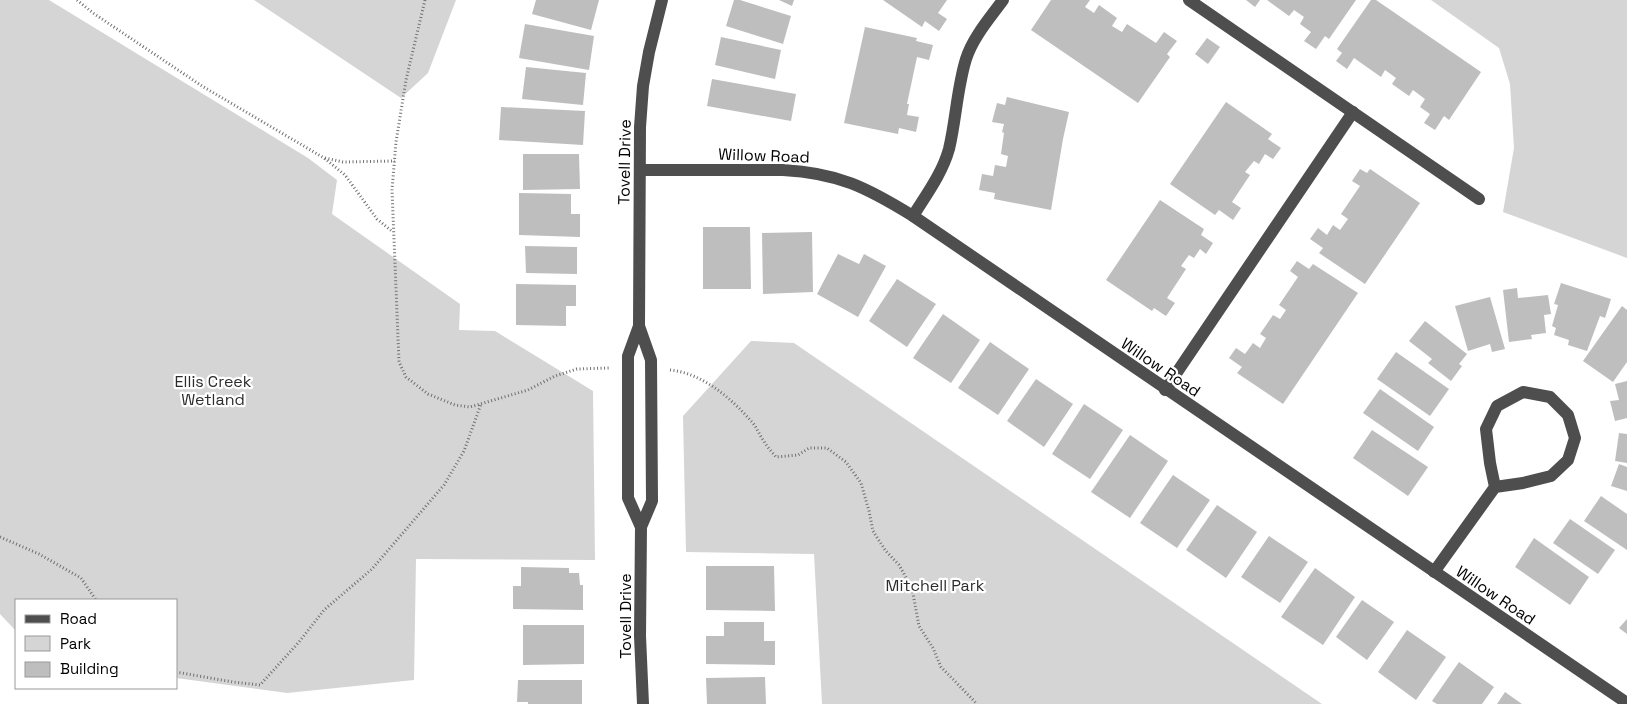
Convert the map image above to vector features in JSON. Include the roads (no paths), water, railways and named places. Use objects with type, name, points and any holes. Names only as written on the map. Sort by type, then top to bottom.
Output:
[{"type":"street","name":"Tovell Drive","points":[[641,527],[628,498],[628,356],[639,326],[642,86],[648,52],[662,0]]},
{"type":"street","points":[[912,216],[935,181],[949,150],[966,59],[974,42],[1003,0]]},
{"type":"street","points":[[1189,0],[1479,199]]},
{"type":"street","points":[[1165,390],[1354,112]]},
{"type":"street","name":"Willow Road","points":[[640,170],[806,171],[856,184],[879,195],[1627,702]]},
{"type":"street","name":"Tovell Drive","points":[[639,326],[652,360],[652,501],[641,527],[640,636],[643,704]]},
{"type":"street","points":[[1434,572],[1495,487],[1551,476],[1568,460],[1575,438],[1568,415],[1550,396],[1523,392],[1497,406],[1486,429],[1495,487]]},
{"type":"park label","name":"Ellis Creek Wetland","points":[[213,390]]},
{"type":"park label","name":"Mitchell Park","points":[[935,585]]}]
